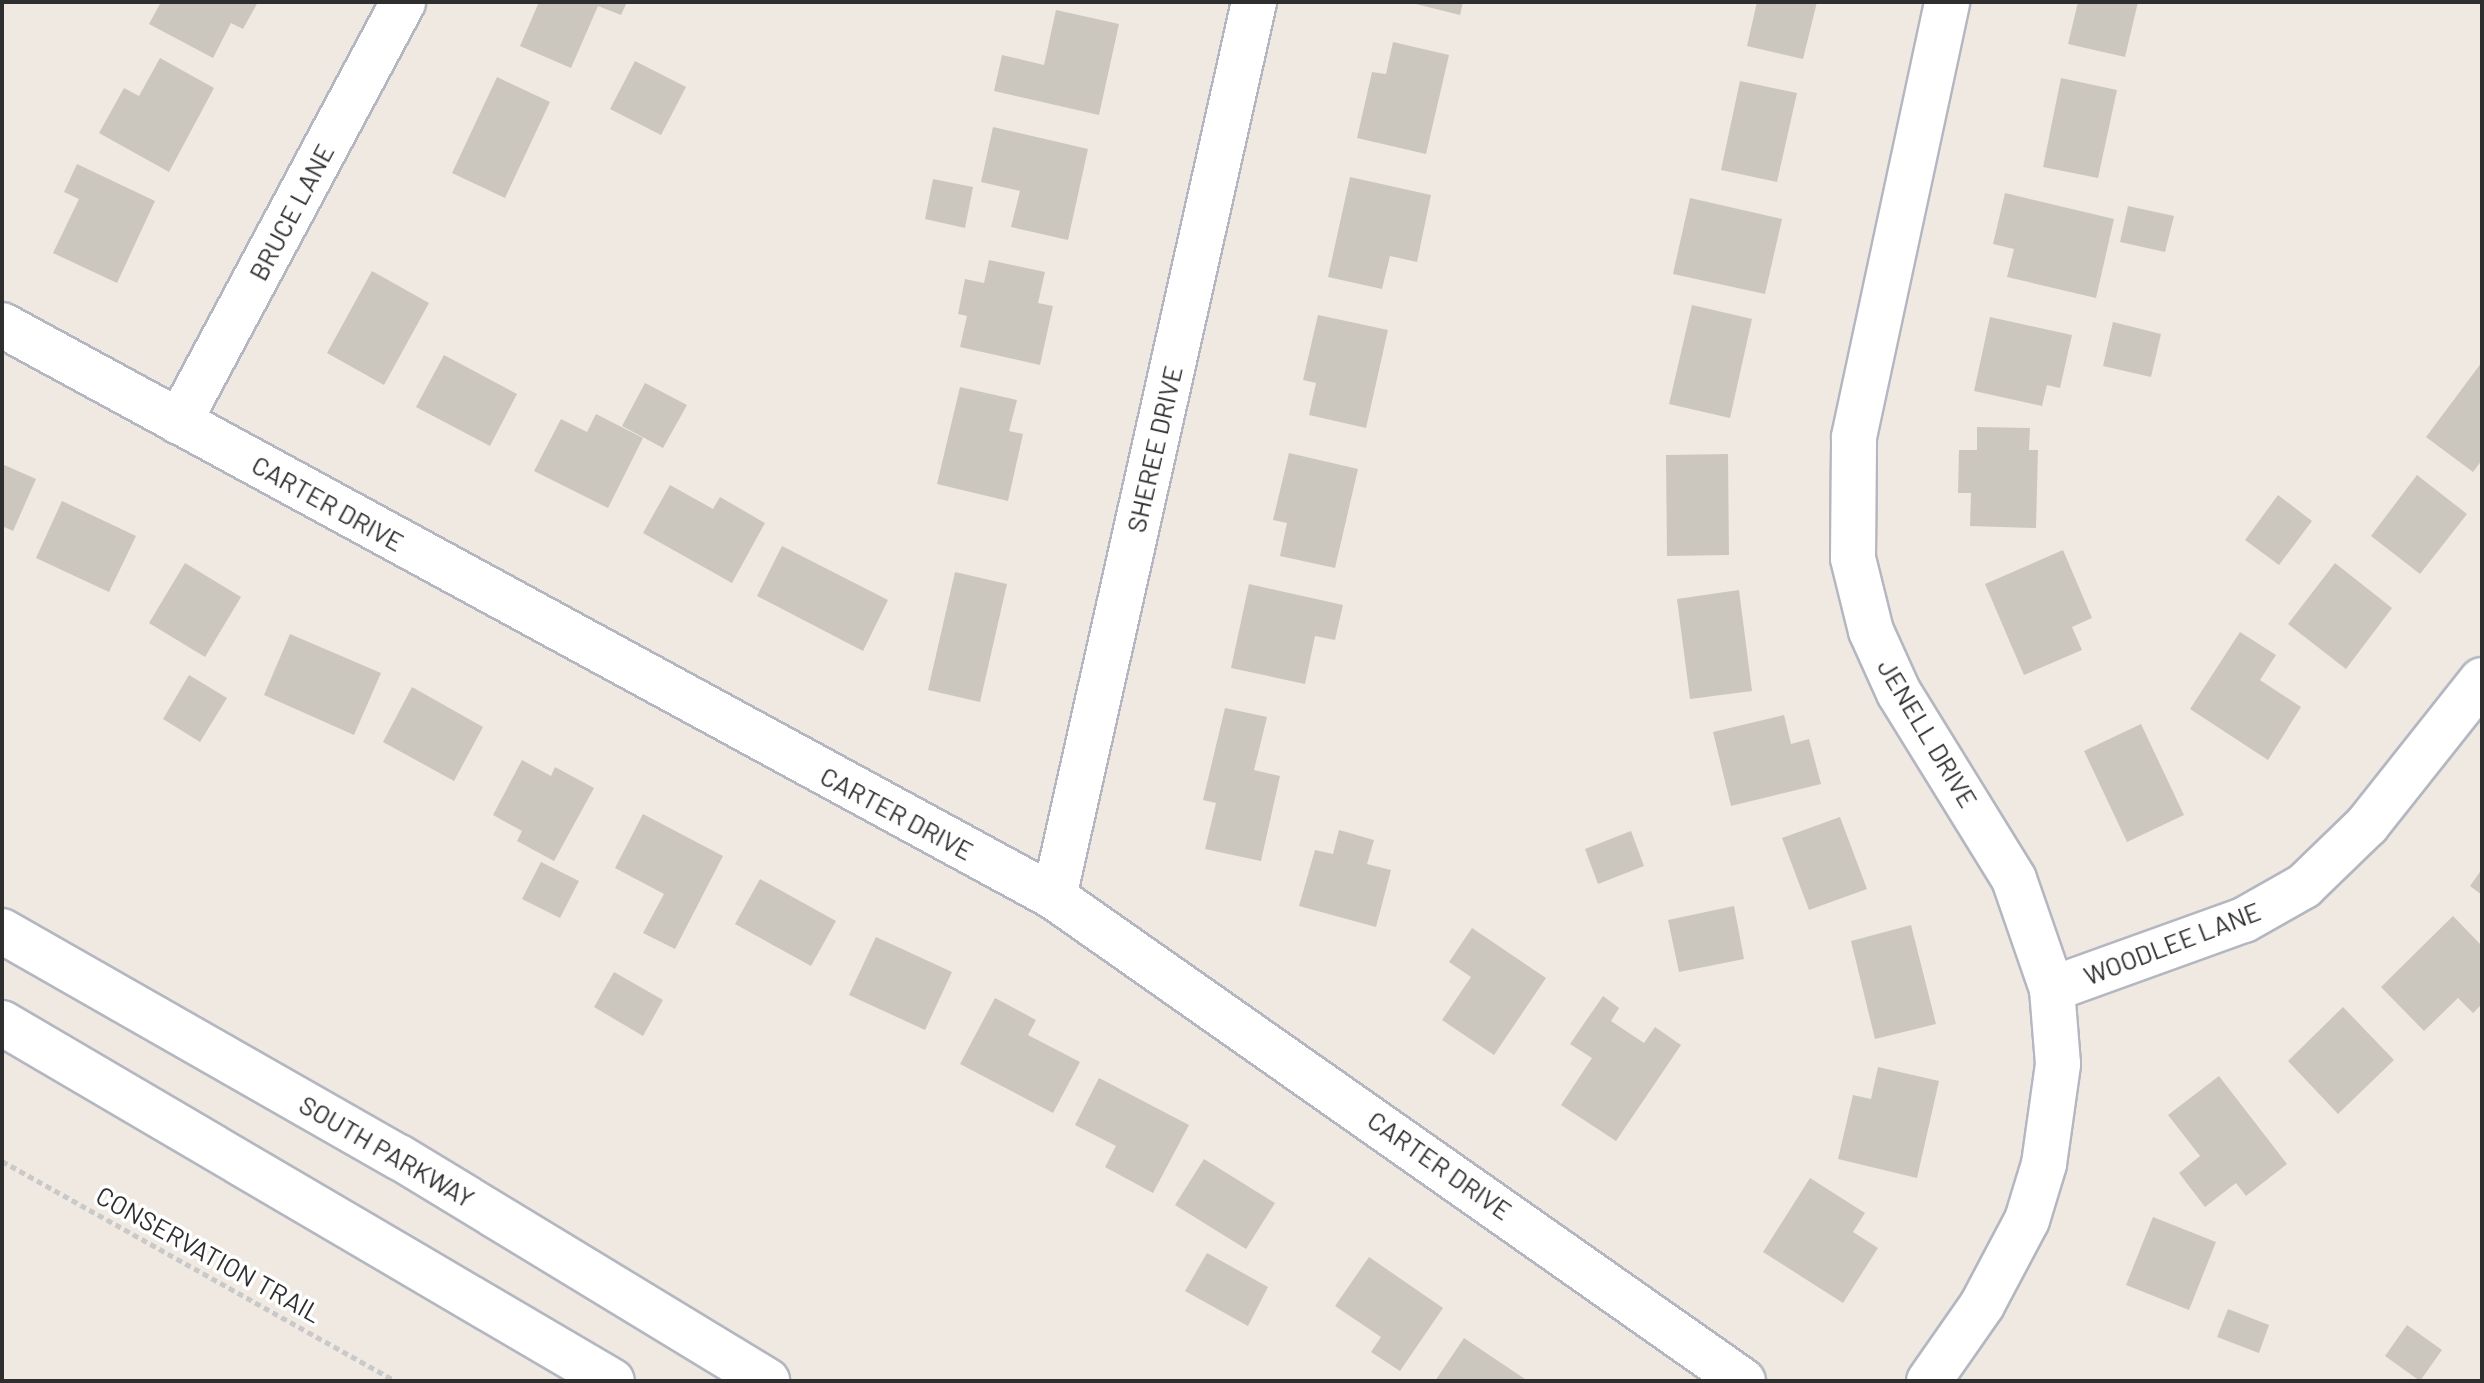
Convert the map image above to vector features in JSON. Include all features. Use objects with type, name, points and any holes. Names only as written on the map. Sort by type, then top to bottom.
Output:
[{"type":"street","name":"BRUCE LANE","points":[[179,422],[403,2]]},
{"type":"street","name":"SHEREE DRIVE","points":[[1054,897],[1254,2]]},
{"type":"street","name":"JENELL DRIVE","points":[[1929,1381],[1982,1305],[2027,1220],[2053,1116],[2058,1052],[2052,989],[1997,846],[1899,693],[1871,631],[1853,558],[1854,437],[1947,2]]},
{"type":"street","name":"CARTER DRIVE","points":[[2,325],[1054,897],[1743,1381]]},
{"type":"street","name":"WOODLEE LANE","points":[[2052,989],[2244,920],[2304,886],[2367,825],[2482,680]]},
{"type":"street","name":"SOUTH PARKWAY","points":[[2,931],[399,1157],[767,1381]]},
{"type":"street","points":[[2,1023],[612,1381]]},
{"type":"path","name":"CONSERVATION TRAIL","points":[[2,1161],[396,1381]]},
{"type":"building","points":[[161,2],[258,2],[243,29],[231,23],[213,58],[149,24]]},
{"type":"building","points":[[539,2],[627,2],[621,15],[598,6],[571,68],[520,46]]},
{"type":"building","points":[[1408,2],[1463,2],[1460,15]]},
{"type":"building","points":[[1757,2],[1817,2],[1803,59],[1747,46]]},
{"type":"building","points":[[2078,2],[2138,2],[2125,57],[2068,44]]},
{"type":"building","points":[[1056,10],[1119,24],[1099,115],[994,91],[1002,55],[1044,65]]},
{"type":"building","points":[[1393,42],[1449,55],[1426,154],[1357,138],[1372,72],[1386,74]]},
{"type":"building","points":[[160,58],[214,88],[169,172],[99,133],[124,88],[139,96]]},
{"type":"building","points":[[635,61],[686,87],[661,135],[610,109]]},
{"type":"building","points":[[497,77],[550,102],[505,198],[452,173]]},
{"type":"building","points":[[2061,78],[2117,90],[2098,178],[2043,167]]},
{"type":"building","points":[[1740,81],[1797,93],[1777,182],[1721,170]]},
{"type":"building","points":[[993,127],[1088,149],[1068,240],[1011,227],[1020,191],[981,182]]},
{"type":"building","points":[[77,164],[155,201],[117,283],[53,253],[79,199],[64,192]]},
{"type":"building","points":[[1350,177],[1431,195],[1417,262],[1390,256],[1382,289],[1328,277]]},
{"type":"building","points":[[933,179],[973,187],[965,228],[925,219]]},
{"type":"building","points":[[2005,193],[2114,219],[2096,298],[2007,277],[2014,249],[1993,244]]},
{"type":"building","points":[[1690,198],[1782,219],[1765,294],[1673,274]]},
{"type":"building","points":[[2128,206],[2174,216],[2165,252],[2120,242]]},
{"type":"building","points":[[989,260],[1045,272],[1038,303],[1053,306],[1040,365],[960,347],[967,316],[958,314],[965,279],[984,283]]},
{"type":"building","points":[[372,271],[429,303],[384,385],[327,353]]},
{"type":"building","points":[[1692,305],[1752,319],[1730,418],[1669,404]]},
{"type":"building","points":[[1318,315],[1388,330],[1366,428],[1309,415],[1316,383],[1303,380]]},
{"type":"building","points":[[1990,317],[2072,335],[2060,388],[2047,385],[2042,406],[1974,391]]},
{"type":"building","points":[[2113,322],[2161,334],[2151,377],[2103,366]]},
{"type":"building","points":[[444,355],[517,394],[490,446],[416,407]]},
{"type":"building","points":[[2482,362],[2482,460],[2473,472],[2426,437]]},
{"type":"building","points":[[645,383],[687,405],[663,448],[622,426]]},
{"type":"building","points":[[960,387],[1017,400],[1009,431],[1023,434],[1008,501],[937,484]]},
{"type":"building","points":[[596,414],[643,438],[608,508],[534,471],[561,419],[587,432]]},
{"type":"building","points":[[1977,427],[2030,428],[2029,450],[2038,450],[2036,528],[1970,526],[1971,493],[1958,493],[1959,450],[1977,450]]},
{"type":"building","points":[[1289,453],[1358,469],[1335,568],[1280,556],[1287,523],[1273,520]]},
{"type":"building","points":[[1728,454],[1729,555],[1667,556],[1666,455]]},
{"type":"building","points":[[2,464],[36,479],[13,531],[2,526]]},
{"type":"building","points":[[2417,475],[2467,514],[2420,574],[2371,536]]},
{"type":"building","points":[[670,485],[713,509],[720,497],[765,523],[732,583],[643,533]]},
{"type":"building","points":[[2278,495],[2312,521],[2279,565],[2245,540]]},
{"type":"building","points":[[62,501],[136,536],[109,592],[36,558]]},
{"type":"building","points":[[782,546],[888,600],[863,651],[757,596]]},
{"type":"building","points":[[2063,550],[2092,618],[2072,627],[2082,650],[2024,675],[1985,584]]},
{"type":"building","points":[[185,563],[241,597],[205,657],[149,623]]},
{"type":"building","points":[[2335,563],[2392,608],[2346,669],[2288,624]]},
{"type":"building","points":[[955,572],[1007,584],[980,702],[928,690]]},
{"type":"building","points":[[1249,584],[1343,605],[1335,640],[1315,636],[1305,684],[1231,668]]},
{"type":"building","points":[[1739,590],[1752,691],[1690,699],[1677,599]]},
{"type":"building","points":[[2240,632],[2276,655],[2260,680],[2301,707],[2268,760],[2190,709]]},
{"type":"building","points":[[290,634],[381,673],[354,735],[264,695]]},
{"type":"building","points":[[189,675],[227,698],[200,742],[163,719]]},
{"type":"building","points":[[412,687],[483,727],[454,781],[383,742]]},
{"type":"building","points":[[1225,708],[1267,717],[1254,770],[1280,776],[1261,861],[1205,849],[1216,803],[1203,800]]},
{"type":"building","points":[[1784,715],[1791,744],[1809,739],[1821,784],[1731,806],[1713,732]]},
{"type":"building","points":[[2141,724],[2184,815],[2127,842],[2084,751]]},
{"type":"building","points":[[522,760],[551,776],[555,767],[594,788],[554,861],[517,841],[522,831],[493,815]]},
{"type":"building","points":[[643,814],[723,856],[675,949],[643,933],[664,894],[615,868]]},
{"type":"building","points":[[1840,817],[1867,889],[1809,910],[1782,838]]},
{"type":"building","points":[[1339,830],[1374,840],[1367,864],[1391,870],[1376,927],[1299,906],[1315,850],[1333,854]]},
{"type":"building","points":[[1631,831],[1644,866],[1598,884],[1585,849]]},
{"type":"building","points":[[541,862],[579,881],[560,918],[522,899]]},
{"type":"building","points":[[2482,869],[2482,895],[2470,886]]},
{"type":"building","points":[[760,879],[836,921],[811,966],[735,924]]},
{"type":"building","points":[[1734,906],[1744,959],[1679,972],[1668,920]]},
{"type":"building","points":[[2453,916],[2482,946],[2482,1004],[2473,1013],[2458,998],[2424,1031],[2381,987]]},
{"type":"building","points":[[1911,925],[1936,1024],[1875,1039],[1851,941]]},
{"type":"building","points":[[1472,928],[1546,978],[1494,1055],[1442,1020],[1471,977],[1449,962]]},
{"type":"building","points":[[876,937],[952,972],[925,1030],[849,995]]},
{"type":"building","points":[[614,972],[663,1000],[643,1036],[594,1007]]},
{"type":"building","points":[[1603,996],[1619,1008],[1611,1021],[1644,1043],[1655,1027],[1681,1045],[1616,1141],[1561,1105],[1592,1058],[1570,1044]]},
{"type":"building","points":[[995,998],[1036,1020],[1028,1035],[1080,1062],[1053,1113],[960,1064]]},
{"type":"building","points":[[2343,1007],[2394,1060],[2338,1114],[2288,1061]]},
{"type":"building","points":[[1878,1067],[1939,1081],[1917,1178],[1838,1159],[1853,1095],[1871,1099]]},
{"type":"building","points":[[2219,1076],[2287,1164],[2246,1196],[2236,1183],[2205,1207],[2179,1173],[2200,1156],[2168,1115]]},
{"type":"building","points":[[1099,1078],[1189,1125],[1153,1193],[1105,1167],[1116,1146],[1075,1125]]},
{"type":"building","points":[[1204,1159],[1275,1203],[1246,1249],[1175,1205]]},
{"type":"building","points":[[1810,1178],[1865,1213],[1853,1232],[1878,1248],[1843,1303],[1763,1252]]},
{"type":"building","points":[[2153,1217],[2216,1242],[2189,1310],[2126,1285]]},
{"type":"building","points":[[1207,1253],[1268,1287],[1248,1326],[1185,1291]]},
{"type":"building","points":[[1369,1257],[1443,1308],[1400,1371],[1371,1352],[1381,1337],[1335,1306]]},
{"type":"building","points":[[2228,1309],[2269,1325],[2259,1353],[2217,1337]]},
{"type":"building","points":[[2407,1325],[2442,1350],[2420,1381],[2385,1356]]},
{"type":"building","points":[[1464,1338],[1528,1381],[1435,1381]]}]
